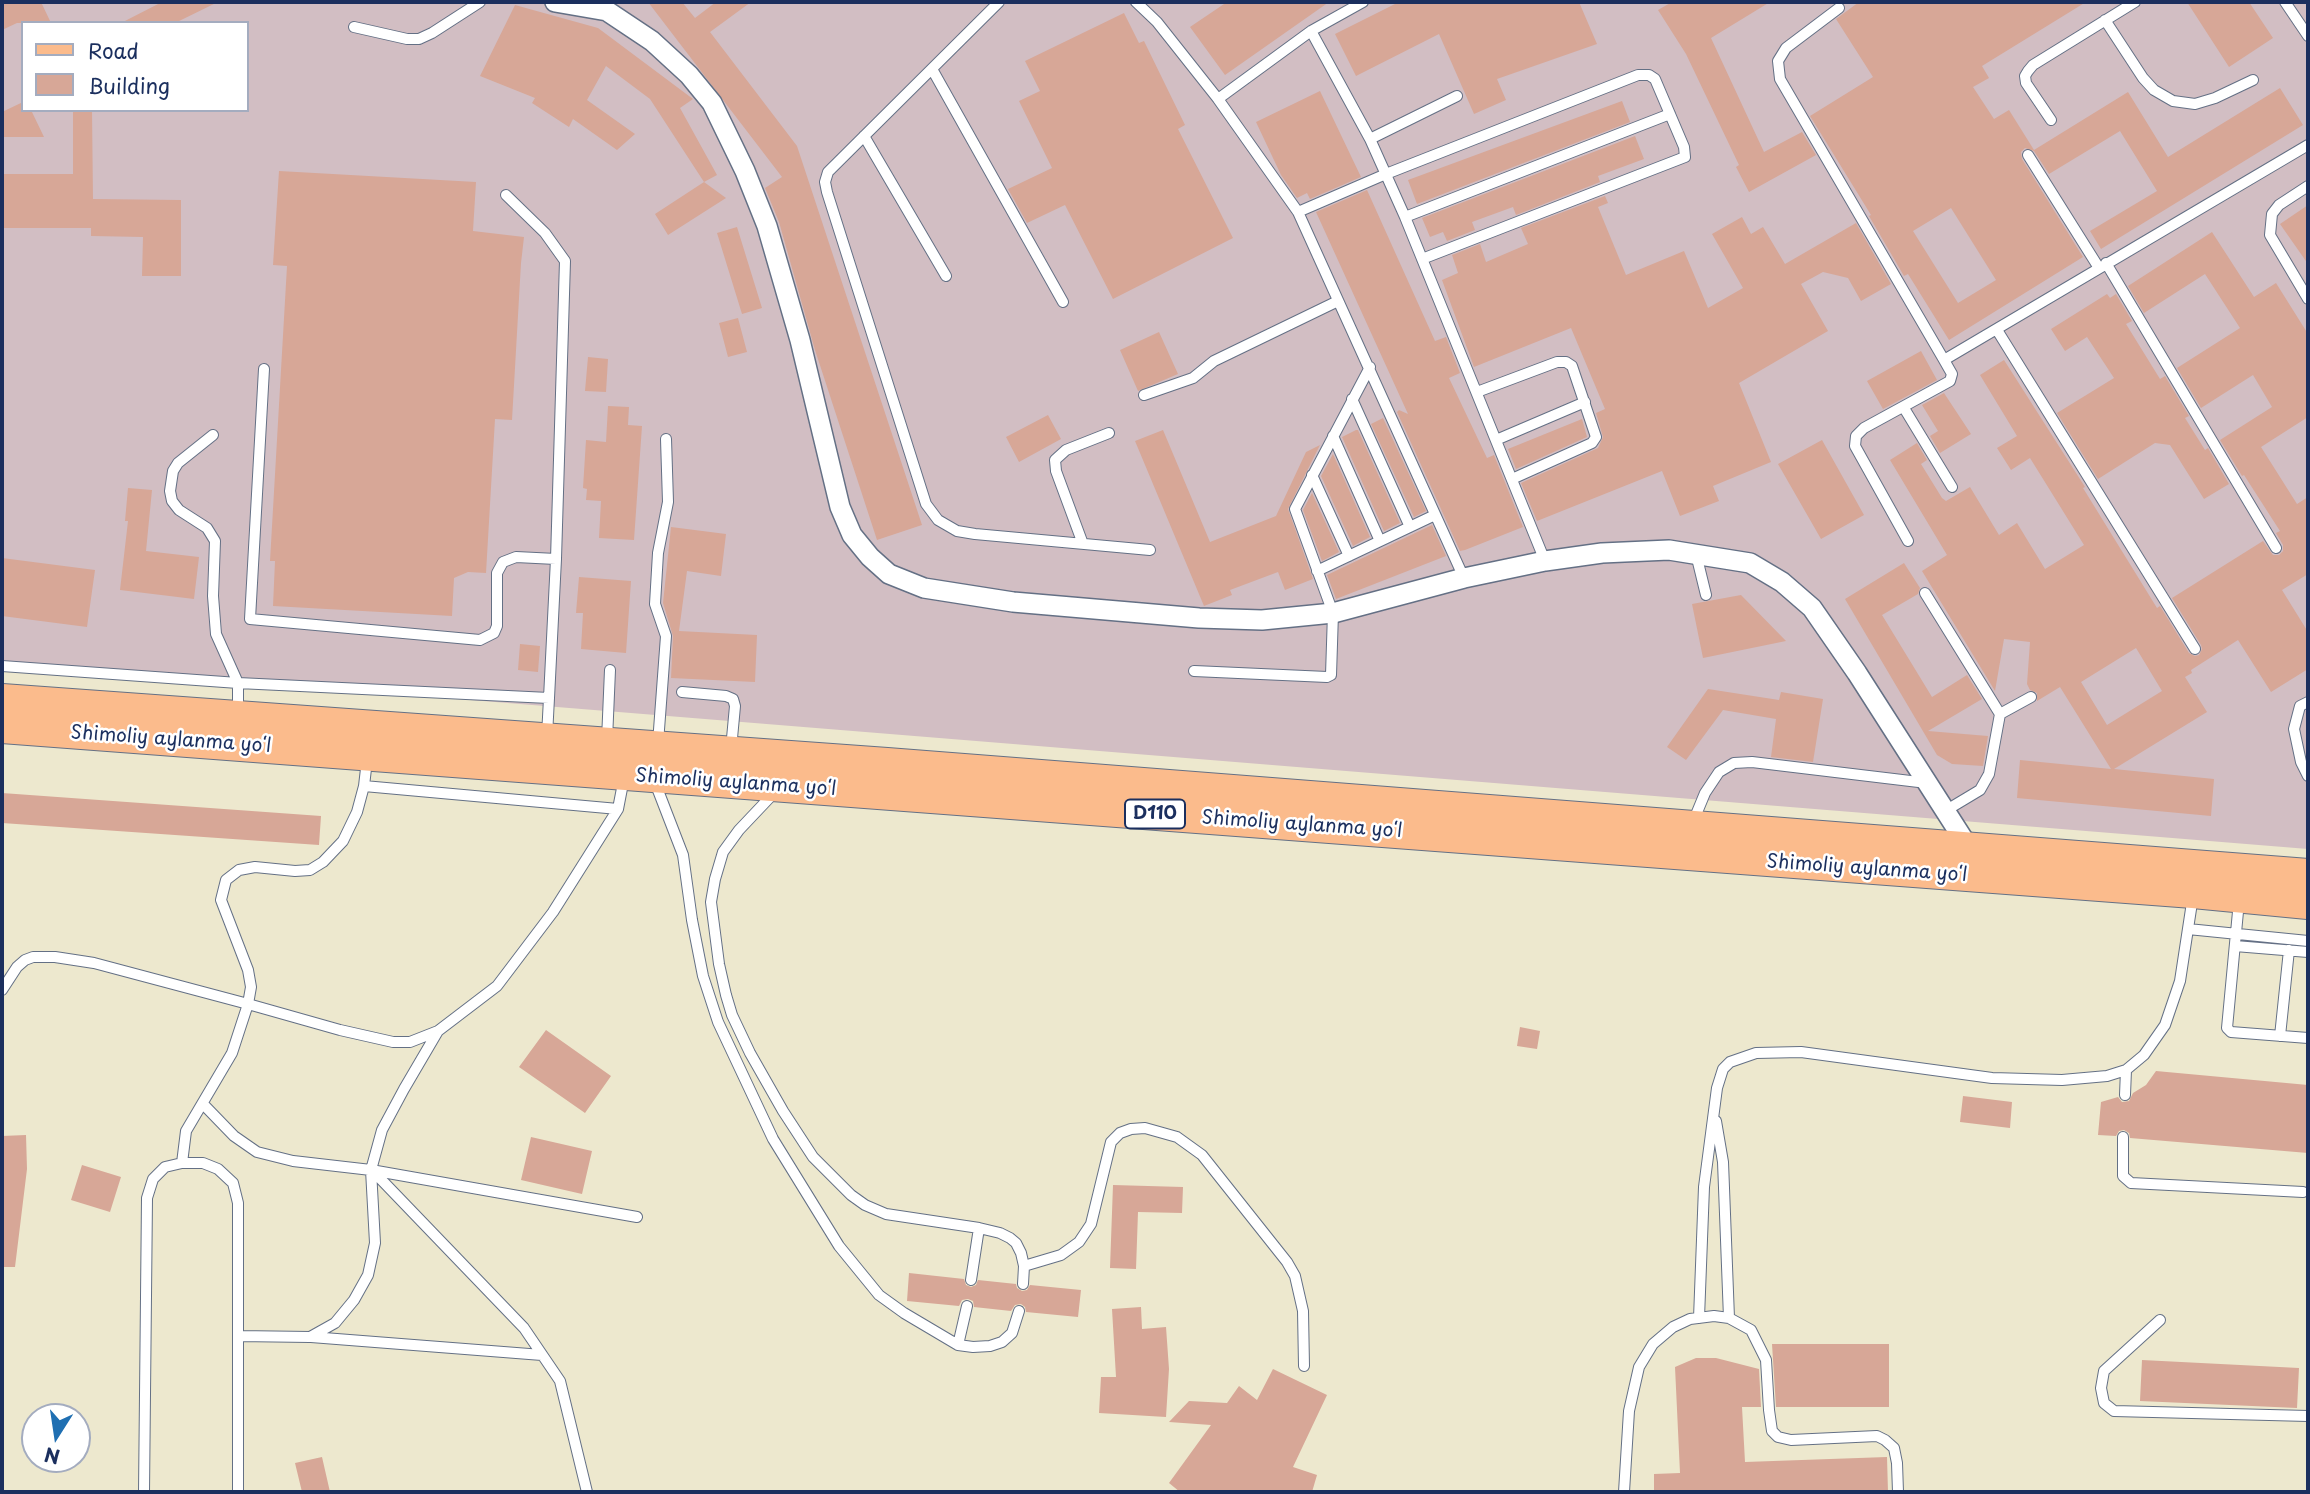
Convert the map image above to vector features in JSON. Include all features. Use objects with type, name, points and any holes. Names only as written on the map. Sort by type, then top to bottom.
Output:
[{"type":"main road","name":"Shimoliy aylanma yoʻl","points":[[2,700],[238,717],[366,756],[547,740],[606,744],[645,767],[731,753],[990,787],[2308,903]]},
{"type":"main road","name":"Shimoliy aylanma yoʻl","points":[[2,727],[366,756],[645,767],[782,785],[990,787],[1691,827],[2308,875]]},
{"type":"street","points":[[562,2],[607,11],[652,41],[688,75],[712,103],[745,171],[767,226],[800,340],[840,507],[852,535],[889,574],[924,588],[1013,602],[1199,618],[1262,620],[1334,612],[1464,578],[1545,561],[1602,553],[1669,550],[1750,562],[1782,582],[1812,607],[1969,848]]},
{"type":"lane","points":[[354,27],[407,39],[419,39],[480,2]]},
{"type":"lane","points":[[999,2],[828,172],[825,182],[926,504],[938,520],[957,530],[975,534],[1150,550]]},
{"type":"lane","points":[[1136,2],[1157,22],[1217,99],[1298,212],[1464,578]]},
{"type":"lane","points":[[1217,99],[1311,31],[1363,2]]},
{"type":"lane","points":[[2051,120],[2026,83],[2025,76],[2028,71],[2033,65],[2135,2]]},
{"type":"lane","points":[[2285,2],[2308,36]]},
{"type":"lane","points":[[1839,8],[1786,48],[1779,61],[1780,79],[1952,374],[1950,382],[1864,428],[1856,436],[1855,446],[1908,541]]},
{"type":"lane","points":[[2105,20],[2143,78],[2154,90],[2173,102],[2195,104],[2215,98],[2253,79]]},
{"type":"lane","points":[[1311,31],[1370,139],[1405,217],[1545,561]]},
{"type":"lane","points":[[932,69],[1063,302]]},
{"type":"lane","points":[[1298,212],[1386,174],[1643,74],[1655,79],[1685,153],[1681,159],[1422,259]]},
{"type":"lane","points":[[1370,139],[1457,96]]},
{"type":"lane","points":[[1405,217],[1670,114]]},
{"type":"lane","points":[[864,136],[946,276]]},
{"type":"lane","points":[[1944,360],[2308,145]]},
{"type":"lane","points":[[2028,155],[2103,265],[2276,548]]},
{"type":"lane","points":[[2308,186],[2279,205],[2272,214],[2270,234],[2308,299]]},
{"type":"lane","points":[[506,195],[545,233],[565,261],[556,559],[547,740]]},
{"type":"lane","points":[[1144,396],[1193,378],[1214,361],[1338,301]]},
{"type":"lane","points":[[1997,330],[2194,649]]},
{"type":"lane","points":[[1477,393],[1557,362],[1566,362],[1572,366],[1596,437],[1592,443],[1512,479]]},
{"type":"lane","points":[[1194,671],[1328,677],[1332,673],[1334,612],[1295,509],[1370,367]]},
{"type":"lane","points":[[264,369],[250,620],[480,640],[494,633],[497,626],[497,573],[503,562],[516,556],[556,559]]},
{"type":"lane","points":[[1353,399],[1410,527]]},
{"type":"lane","points":[[1496,440],[1585,402]]},
{"type":"lane","points":[[1904,408],[1952,487]]},
{"type":"lane","points":[[1083,544],[1056,471],[1055,460],[1066,450],[1109,433]]},
{"type":"lane","points":[[213,435],[178,463],[173,471],[170,491],[172,501],[179,510],[207,528],[215,541],[213,596],[216,634],[238,683],[238,717]]},
{"type":"lane","points":[[1333,436],[1380,541]]},
{"type":"lane","points":[[2,990],[25,960],[33,957],[55,957],[94,963],[340,1030],[393,1042],[410,1042],[438,1031],[497,986],[553,912],[645,767],[666,636],[655,604],[658,553],[668,502],[666,439]]},
{"type":"lane","points":[[1312,475],[1349,555]]},
{"type":"lane","points":[[1317,571],[1435,515]]},
{"type":"lane","points":[[1696,555],[1706,595]]},
{"type":"lane","points":[[1925,593],[2000,714],[1989,774],[1980,790],[1945,811]]},
{"type":"lane","points":[[2,666],[238,683],[549,698]]},
{"type":"lane","points":[[606,744],[610,670]]},
{"type":"lane","points":[[682,692],[726,695],[733,699],[735,706],[731,753]]},
{"type":"lane","points":[[2000,714],[2031,697]]},
{"type":"lane","points":[[2308,702],[2300,706],[2294,729],[2301,762],[2308,776]]},
{"type":"lane","points":[[182,1163],[186,1130],[232,1053],[251,987],[248,970],[221,900],[226,880],[239,870],[255,867],[310,870],[323,862],[343,841],[357,812],[366,756],[618,808]]},
{"type":"lane","points":[[1691,827],[1705,793],[1719,772],[1734,763],[1752,762],[1928,783]]},
{"type":"lane","points":[[645,767],[683,855],[703,976],[718,1022],[773,1139],[839,1246],[879,1295],[958,1345],[973,1348],[1002,1342],[1012,1333],[1019,1311]]},
{"type":"lane","points":[[782,785],[739,830],[723,852],[711,902],[719,964],[732,1015],[750,1053],[813,1157],[851,1195],[865,1205],[886,1214],[1000,1233],[1016,1243],[1024,1266],[1023,1284]]},
{"type":"lane","points":[[1699,1318],[1704,1187],[1717,1088],[1723,1069],[1738,1058],[1756,1053],[1801,1052],[1992,1078],[2062,1080],[2108,1076],[2126,1070],[2144,1055],[2165,1025],[2180,981],[2193,892]]},
{"type":"lane","points":[[2240,897],[2227,1028],[2231,1032],[2308,1038]]},
{"type":"lane","points":[[2188,929],[2308,941]]},
{"type":"lane","points":[[2235,946],[2308,952]]},
{"type":"lane","points":[[2280,1036],[2288,950]]},
{"type":"lane","points":[[310,1337],[335,1323],[354,1300],[368,1275],[375,1242],[371,1170],[382,1130],[438,1031]]},
{"type":"lane","points":[[2125,1095],[2126,1070]]},
{"type":"lane","points":[[203,1104],[234,1136],[257,1152],[293,1161],[371,1170],[637,1217]]},
{"type":"lane","points":[[1714,1110],[1723,1162],[1730,1318]]},
{"type":"lane","points":[[1024,1266],[1061,1255],[1079,1242],[1091,1224],[1111,1142],[1121,1133],[1145,1128],[1177,1137],[1202,1155],[1287,1262],[1295,1276],[1303,1311],[1304,1366]]},
{"type":"lane","points":[[2123,1137],[2123,1176],[2132,1183],[2303,1192]]},
{"type":"lane","points":[[144,1492],[147,1198],[153,1179],[165,1167],[182,1163],[203,1163],[218,1169],[233,1183],[238,1203],[238,1492]]},
{"type":"lane","points":[[371,1170],[524,1328],[561,1381],[587,1492]]},
{"type":"lane","points":[[971,1280],[979,1228]]},
{"type":"lane","points":[[958,1345],[967,1306]]},
{"type":"lane","points":[[1624,1492],[1629,1411],[1639,1367],[1653,1344],[1673,1328],[1699,1318],[1730,1318],[1751,1330],[1766,1360],[1772,1431],[1778,1437],[1791,1440],[1877,1436],[1894,1448],[1898,1492]]},
{"type":"lane","points":[[2160,1320],[2104,1371],[2101,1388],[2104,1403],[2114,1411],[2308,1416]]},
{"type":"lane","points":[[238,1336],[310,1337],[542,1355]]},
{"type":"shaded area","points":[[2,2],[2308,2],[2308,849],[2,662]]},
{"type":"building","points":[[2,2],[41,2],[50,21],[21,21],[2,30]]},
{"type":"building","points":[[162,2],[218,2],[179,21],[125,21]]},
{"type":"building","points":[[648,2],[682,2],[695,18],[716,2],[751,2],[710,32],[797,146],[922,525],[877,540],[815,350],[779,222],[765,188],[782,177]]},
{"type":"building","points":[[1227,2],[1329,2],[1225,75],[1190,27]]},
{"type":"building","points":[[1399,2],[1579,2],[1597,44],[1497,79],[1506,100],[1474,114],[1439,34],[1356,76],[1335,34]]},
{"type":"building","points":[[1672,2],[1770,2],[1711,38],[1764,152],[1802,132],[1816,155],[1749,192],[1736,167],[1739,165],[1686,54],[1658,10]]},
{"type":"building","points":[[1859,2],[2086,2],[1982,66],[1989,78],[1973,87],[1994,119],[2009,110],[2034,150],[2128,92],[2168,157],[2280,88],[2303,125],[2101,249],[2090,231],[2157,191],[2120,131],[2049,174],[2034,151],[2025,148],[2021,152],[2022,159],[2083,257],[1949,340],[1908,274],[1904,276],[1869,216],[1871,215],[1810,116],[1873,77],[1836,19]],"holes":[[[1951,208],[1996,280],[1958,303],[1913,231]]]},
{"type":"building","points":[[2187,2],[2249,2],[2273,38],[2229,67]]},
{"type":"building","points":[[515,5],[598,28],[693,99],[680,108],[717,175],[704,182],[650,99],[606,66],[587,100],[635,134],[617,150],[573,119],[569,127],[532,103],[535,98],[480,76]]},
{"type":"building","points":[[1124,13],[1139,43],[1144,41],[1185,125],[1178,129],[1233,238],[1113,299],[1065,205],[1027,223],[1008,189],[1052,168],[1019,101],[1040,91],[1025,61]]},
{"type":"building","points":[[1320,91],[1361,177],[1310,199],[1307,193],[1297,198],[1281,175],[1256,122]]},
{"type":"building","points":[[1622,101],[1630,122],[1417,204],[1408,180]]},
{"type":"building","points":[[21,103],[21,112],[32,112],[44,137],[2,137],[2,112]]},
{"type":"building","points":[[73,112],[92,112],[93,199],[181,200],[181,276],[142,276],[143,237],[91,236],[91,228],[2,228],[2,174],[73,174]]},
{"type":"building","points":[[1635,136],[1644,159],[1598,176],[1600,182],[1516,215],[1513,207],[1472,222],[1475,230],[1447,241],[1443,232],[1430,237],[1422,218]]},
{"type":"building","points":[[279,171],[476,182],[473,231],[524,237],[512,420],[495,419],[486,573],[468,572],[454,578],[452,616],[273,606],[275,561],[270,561],[287,266],[273,265]]},
{"type":"building","points":[[704,182],[726,198],[668,235],[655,214]]},
{"type":"building","points":[[1367,190],[1435,341],[1446,337],[1460,373],[1449,378],[1487,458],[1494,455],[1523,527],[1465,550],[1460,551],[1397,412],[1399,410],[1408,414],[1316,212]]},
{"type":"building","points":[[1605,196],[1608,203],[1598,207],[1626,275],[1684,251],[1708,308],[1743,288],[1712,234],[1742,217],[1751,234],[1763,227],[1785,264],[1856,223],[1891,284],[1861,301],[1848,278],[1823,272],[1801,284],[1828,331],[1739,383],[1771,462],[1713,486],[1719,501],[1680,516],[1662,471],[1537,521],[1521,483],[1598,448],[1603,437],[1596,413],[1605,409],[1571,328],[1474,367],[1442,280],[1458,273],[1452,255],[1480,244],[1486,262],[1528,244],[1521,228]]},
{"type":"building","points":[[2308,205],[2308,264],[2280,224]]},
{"type":"building","points":[[737,227],[762,308],[742,314],[717,233]]},
{"type":"building","points":[[2212,232],[2254,297],[2276,283],[2308,334],[2308,417],[2261,447],[2297,504],[2308,497],[2308,574],[2282,590],[2308,632],[2308,669],[2271,692],[2238,640],[2191,670],[2192,673],[2185,677],[2207,712],[2114,769],[2214,779],[2211,816],[2017,798],[2020,760],[2111,769],[2060,687],[2037,701],[2037,693],[2030,690],[2027,684],[2030,642],[2004,639],[1995,691],[1922,571],[1947,555],[1890,460],[1917,443],[1927,460],[1921,464],[1942,498],[1946,501],[1970,487],[1999,535],[2017,523],[2045,569],[2084,545],[2030,458],[2011,470],[1997,448],[2017,436],[1980,375],[2004,360],[2085,487],[2083,488],[2157,608],[2160,606],[2189,653],[2199,655],[2201,645],[2172,598],[2263,541],[2273,555],[2279,555],[2283,551],[2283,545],[2276,533],[2280,531],[2220,440],[2272,407],[2253,375],[2201,408],[2177,368],[2240,328],[2205,274],[2144,313],[2128,286]],"holes":[[[2136,648],[2162,691],[2107,725],[2081,682]]]},
{"type":"building","points":[[2107,294],[2110,298],[2116,294],[2132,321],[2126,324],[2160,379],[2165,376],[2189,416],[2185,418],[2205,450],[2208,448],[2229,484],[2204,499],[2170,445],[2155,443],[2098,479],[2057,413],[2114,378],[2087,337],[2065,351],[2051,329]]},
{"type":"building","points":[[738,318],[747,352],[728,357],[719,323]]},
{"type":"building","points":[[1159,332],[1178,374],[1138,391],[1120,350]]},
{"type":"building","points":[[1921,351],[1937,380],[1883,409],[1867,381]]},
{"type":"building","points":[[588,357],[608,359],[606,392],[585,391]]},
{"type":"building","points":[[1944,393],[1971,434],[1940,453],[1930,436],[1938,431],[1922,405]]},
{"type":"building","points":[[608,406],[629,407],[628,425],[642,426],[634,540],[599,538],[601,501],[586,500],[587,489],[583,488],[586,440],[606,442]]},
{"type":"building","points":[[1048,415],[1061,439],[1019,462],[1006,437]]},
{"type":"building","points":[[1383,418],[1426,511],[1414,517],[1371,424]]},
{"type":"building","points":[[1582,419],[1587,437],[1516,469],[1508,449]]},
{"type":"building","points":[[1163,430],[1210,542],[1276,516],[1306,452],[1320,445],[1288,509],[1313,579],[1285,590],[1278,572],[1230,590],[1232,595],[1204,606],[1135,441]]},
{"type":"building","points":[[1356,430],[1400,523],[1384,531],[1342,437]]},
{"type":"building","points":[[1822,440],[1864,515],[1821,539],[1778,464]]},
{"type":"building","points":[[1333,454],[1370,537],[1353,546],[1321,476]]},
{"type":"building","points":[[128,488],[152,490],[146,551],[199,557],[194,599],[120,590],[128,521],[125,521]]},
{"type":"building","points":[[1312,493],[1339,552],[1322,561],[1303,510]]},
{"type":"building","points":[[1432,525],[1446,556],[1336,599],[1327,575]]},
{"type":"building","points":[[671,527],[726,534],[721,576],[687,571],[679,631],[757,635],[755,682],[671,678],[673,636],[663,603]]},
{"type":"building","points":[[2,558],[95,570],[87,627],[2,616]]},
{"type":"building","points":[[1904,563],[1920,588],[1918,594],[1882,615],[1932,697],[1967,675],[1982,699],[1928,731],[1988,736],[1983,766],[1952,764],[1937,755],[1845,599]]},
{"type":"building","points":[[579,577],[631,581],[626,653],[581,649],[583,613],[576,613]]},
{"type":"building","points":[[1741,595],[1786,641],[1703,658],[1692,604]]},
{"type":"building","points":[[520,644],[540,646],[538,672],[518,670]]},
{"type":"building","points":[[1708,689],[1779,700],[1781,692],[1823,699],[1813,762],[1771,757],[1776,719],[1723,710],[1686,760],[1667,747]]},
{"type":"building","points":[[2,793],[321,816],[319,845],[2,823]]},
{"type":"building","points":[[1520,1027],[1540,1031],[1537,1049],[1517,1046]]},
{"type":"building","points":[[546,1030],[611,1076],[585,1113],[519,1067]]},
{"type":"building","points":[[2156,1071],[2308,1085],[2308,1153],[2130,1138],[2129,1133],[2124,1130],[2119,1131],[2116,1136],[2098,1135],[2101,1102],[2118,1097],[2122,1102],[2129,1101],[2133,1093],[2146,1085]]},
{"type":"building","points":[[1963,1096],[2012,1102],[2010,1128],[1960,1122]]},
{"type":"building","points":[[26,1135],[27,1169],[15,1267],[2,1267],[2,1136]]},
{"type":"building","points":[[531,1137],[592,1151],[582,1194],[521,1180]]},
{"type":"building","points":[[82,1165],[121,1177],[110,1212],[71,1200]]},
{"type":"building","points":[[1113,1185],[1183,1187],[1182,1213],[1138,1212],[1136,1269],[1110,1268]]},
{"type":"building","points":[[909,1273],[964,1279],[966,1285],[971,1287],[976,1285],[978,1280],[1016,1284],[1022,1291],[1027,1290],[1030,1285],[1081,1290],[1078,1317],[1026,1312],[1021,1304],[1015,1305],[1011,1311],[974,1307],[973,1301],[968,1299],[962,1300],[959,1306],[907,1301]]},
{"type":"building","points":[[1141,1307],[1142,1329],[1166,1327],[1169,1369],[1166,1417],[1099,1413],[1101,1377],[1116,1377],[1112,1309]]},
{"type":"building","points":[[1772,1344],[1889,1344],[1889,1407],[1776,1407]]},
{"type":"building","points":[[1696,1358],[1716,1358],[1759,1369],[1761,1407],[1742,1407],[1745,1462],[1887,1457],[1888,1492],[1654,1492],[1654,1474],[1680,1473],[1675,1367]]},
{"type":"building","points":[[2142,1360],[2299,1368],[2297,1408],[2140,1401]]},
{"type":"building","points":[[1273,1369],[1327,1395],[1293,1467],[1317,1475],[1312,1492],[1180,1492],[1169,1483],[1211,1425],[1169,1422],[1189,1401],[1227,1403],[1239,1386],[1257,1400]]},
{"type":"building","points":[[322,1457],[330,1492],[302,1492],[295,1463]]}]
